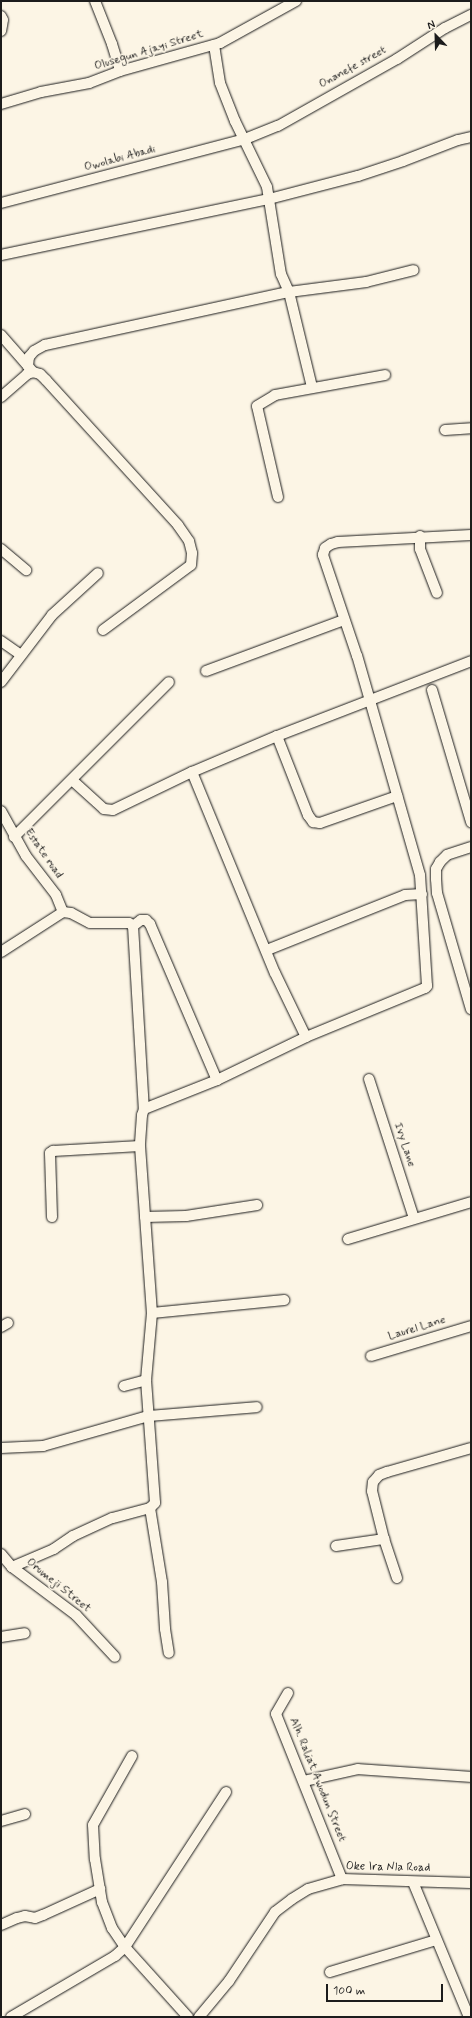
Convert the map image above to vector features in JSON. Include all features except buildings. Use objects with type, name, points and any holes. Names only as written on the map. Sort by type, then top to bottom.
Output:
[{"type":"street","points":[[95,1],[112,44],[120,71]]},
{"type":"street","name":"Olusegun Ajayi Street","points":[[1,104],[41,92],[89,83],[120,71],[214,45],[232,37],[296,1]]},
{"type":"street","name":"Onanefe street","points":[[245,139],[278,126],[396,59],[445,28],[471,15]]},
{"type":"street","points":[[1,16],[3,20],[1,31]]},
{"type":"street","points":[[214,45],[220,83],[235,121],[267,187],[281,274],[289,292],[312,387]]},
{"type":"street","points":[[1,255],[269,199],[358,176],[458,140],[471,137]]},
{"type":"street","name":"Owolabi Abadi","points":[[1,204],[245,139]]},
{"type":"street","points":[[31,369],[28,357],[34,351],[45,345],[289,292],[366,282],[414,270]]},
{"type":"street","points":[[1,336],[31,369],[40,374],[46,380],[178,525],[189,541],[192,553],[192,565],[104,630]]},
{"type":"street","points":[[1,397],[31,369]]},
{"type":"street","points":[[278,497],[257,406],[275,394],[385,375]]},
{"type":"street","points":[[445,430],[471,428]]},
{"type":"street","points":[[144,1108],[216,1080],[306,1038],[425,988],[427,984],[420,875],[357,656],[323,555],[325,548],[338,542],[420,536],[471,535]]},
{"type":"street","points":[[420,536],[420,549],[437,593]]},
{"type":"street","points":[[1,549],[26,570]]},
{"type":"street","points":[[1,682],[52,615],[98,573]]},
{"type":"street","points":[[206,672],[344,620]]},
{"type":"street","points":[[1,641],[21,656]]},
{"type":"street","points":[[72,780],[104,809],[113,810],[192,772],[277,736],[369,699],[471,661]]},
{"type":"street","points":[[14,837],[169,682]]},
{"type":"street","points":[[432,690],[471,822]]},
{"type":"street","points":[[277,736],[308,815],[313,822],[320,823],[397,796]]},
{"type":"street","points":[[192,772],[267,950],[275,973],[306,1038]]},
{"type":"street","name":"Estate road","points":[[1,811],[14,837],[26,856],[56,895],[63,912]]},
{"type":"street","points":[[471,847],[447,855],[436,869],[437,893],[471,1009]]},
{"type":"street","points":[[267,950],[405,895],[422,894]]},
{"type":"street","points":[[1,952],[63,912],[71,913],[90,923],[129,923],[133,926]]},
{"type":"street","points":[[133,926],[141,920],[146,920],[150,924],[216,1080]]},
{"type":"street","points":[[12,1567],[54,1549],[73,1536],[112,1518],[150,1508],[155,1503],[146,1380],[152,1312],[140,1146],[142,1115],[144,1108],[133,926]]},
{"type":"street","name":"Ivy Lane","points":[[369,1079],[414,1218]]},
{"type":"street","points":[[52,1217],[50,1153],[53,1151],[140,1146]]},
{"type":"street","points":[[348,1239],[471,1202]]},
{"type":"street","points":[[145,1217],[186,1216],[257,1205]]},
{"type":"street","points":[[152,1312],[284,1300]]},
{"type":"street","name":"Laurel Lane","points":[[371,1356],[471,1326]]},
{"type":"street","points":[[124,1386],[146,1380]]},
{"type":"street","points":[[1,1448],[43,1446],[148,1416],[256,1407]]},
{"type":"street","points":[[397,1578],[384,1540],[372,1491],[374,1482],[379,1475],[471,1448]]},
{"type":"street","points":[[150,1508],[162,1582],[165,1629],[169,1653]]},
{"type":"street","points":[[336,1546],[384,1540]]},
{"type":"street","name":"Oromeji Street","points":[[1,1554],[12,1567],[76,1615],[115,1657]]},
{"type":"street","points":[[1,1637],[25,1633]]},
{"type":"street","name":"Alh. Raliat Awodun Street","points":[[288,1693],[276,1714],[342,1879]]},
{"type":"street","points":[[132,1756],[92,1825],[100,1889],[106,1916],[125,1947],[188,2017]]},
{"type":"street","points":[[304,1781],[358,1769],[471,1777]]},
{"type":"street","points":[[11,2017],[115,1956],[125,1947],[226,1792]]},
{"type":"street","points":[[1,1822],[24,1814]]},
{"type":"street","name":"Oke Ira Nla Road","points":[[199,2017],[229,1982],[275,1912],[292,1898],[308,1889],[342,1879],[471,1883]]},
{"type":"street","points":[[413,1882],[469,2017]]},
{"type":"street","points":[[1,1925],[25,1916],[35,1918],[100,1889]]},
{"type":"street","points":[[330,1972],[436,1940]]}]
